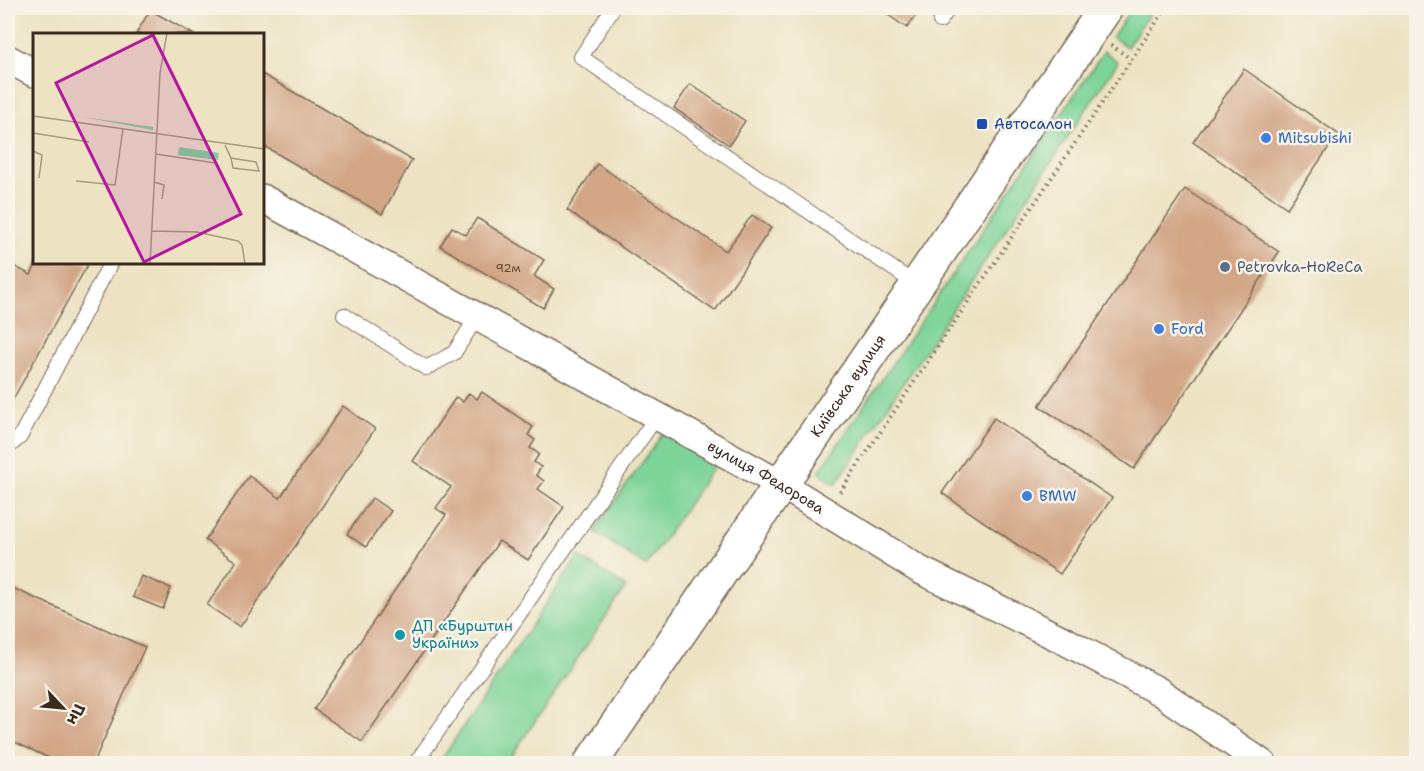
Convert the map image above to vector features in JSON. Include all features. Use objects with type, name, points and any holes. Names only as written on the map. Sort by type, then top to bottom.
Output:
[{"type":"main road","name":"Київська вулиця","points":[[590,764],[1106,8]]},
{"type":"street","points":[[8,59],[33,72]]},
{"type":"street","name":"вулиця Федорова","points":[[264,199],[782,485],[920,570],[1065,641],[1160,692],[1263,764]]},
{"type":"lane","points":[[613,8],[581,57],[917,285]]},
{"type":"lane","points":[[940,21],[949,8]]},
{"type":"lane","points":[[8,447],[20,437],[110,264]]},
{"type":"lane","points":[[344,315],[426,369],[454,353],[477,317]]},
{"type":"lane","points":[[415,764],[657,416]]},
{"type":"path","points":[[826,513],[1166,8]]},
{"type":"path","points":[[1107,43],[1131,59]]},
{"type":"green space","points":[[1132,8],[1142,8],[1150,13],[1127,47],[1112,37]]},
{"type":"green space","points":[[1104,51],[1118,62],[836,484],[819,472]]},
{"type":"green space","points":[[663,433],[716,463],[646,566],[594,531]]},
{"type":"green space","points":[[578,556],[626,587],[507,763],[439,763]]},
{"type":"building","points":[[878,8],[921,8],[907,28]]},
{"type":"building","points":[[150,10],[191,33],[137,33]]},
{"type":"building","name":"Mitsubishi","points":[[1244,69],[1338,134],[1287,208],[1193,142]]},
{"type":"building","points":[[264,75],[412,160],[382,214],[264,146]]},
{"type":"building","points":[[690,84],[745,121],[729,145],[674,108]]},
{"type":"building","points":[[597,164],[726,251],[752,215],[771,228],[715,311],[567,210]]},
{"type":"building","name":"Ford","points":[[1185,189],[1279,252],[1134,469],[1039,406]]},
{"type":"building","points":[[477,218],[544,260],[534,276],[554,289],[543,308],[440,246],[452,227],[466,235]]},
{"type":"building","points":[[8,263],[31,275],[36,264],[88,264],[12,401],[8,399]]},
{"type":"building","name":"ДП «Бурштин України»","points":[[482,392],[533,427],[528,435],[535,440],[530,448],[539,454],[534,462],[541,467],[536,475],[544,481],[538,489],[564,507],[528,560],[499,541],[362,742],[314,709],[446,515],[436,508],[451,487],[413,461],[456,397],[463,402],[469,393],[477,399]]},
{"type":"building","points":[[343,406],[375,429],[240,627],[207,605],[236,562],[205,540],[249,476],[280,498]]},
{"type":"building","name":"BMW","points":[[994,418],[1112,498],[1060,574],[942,493]]},
{"type":"building","points":[[372,498],[391,511],[366,547],[347,534]]},
{"type":"building","points":[[141,576],[171,588],[163,609],[133,597]]},
{"type":"building","points":[[8,586],[145,647],[93,764],[62,764],[8,739]]},
{"type":"place","name":"Автосалон","points":[[982,124]]},
{"type":"place","name":"Mitsubishi","points":[[1266,138]]},
{"type":"place","name":"Petrovka-HoReCa","points":[[1225,267]]},
{"type":"place","name":"Ford","points":[[1159,329]]},
{"type":"place","name":"BMW","points":[[1027,496]]},
{"type":"place","name":"ДП «Бурштин України»","points":[[400,635]]}]
